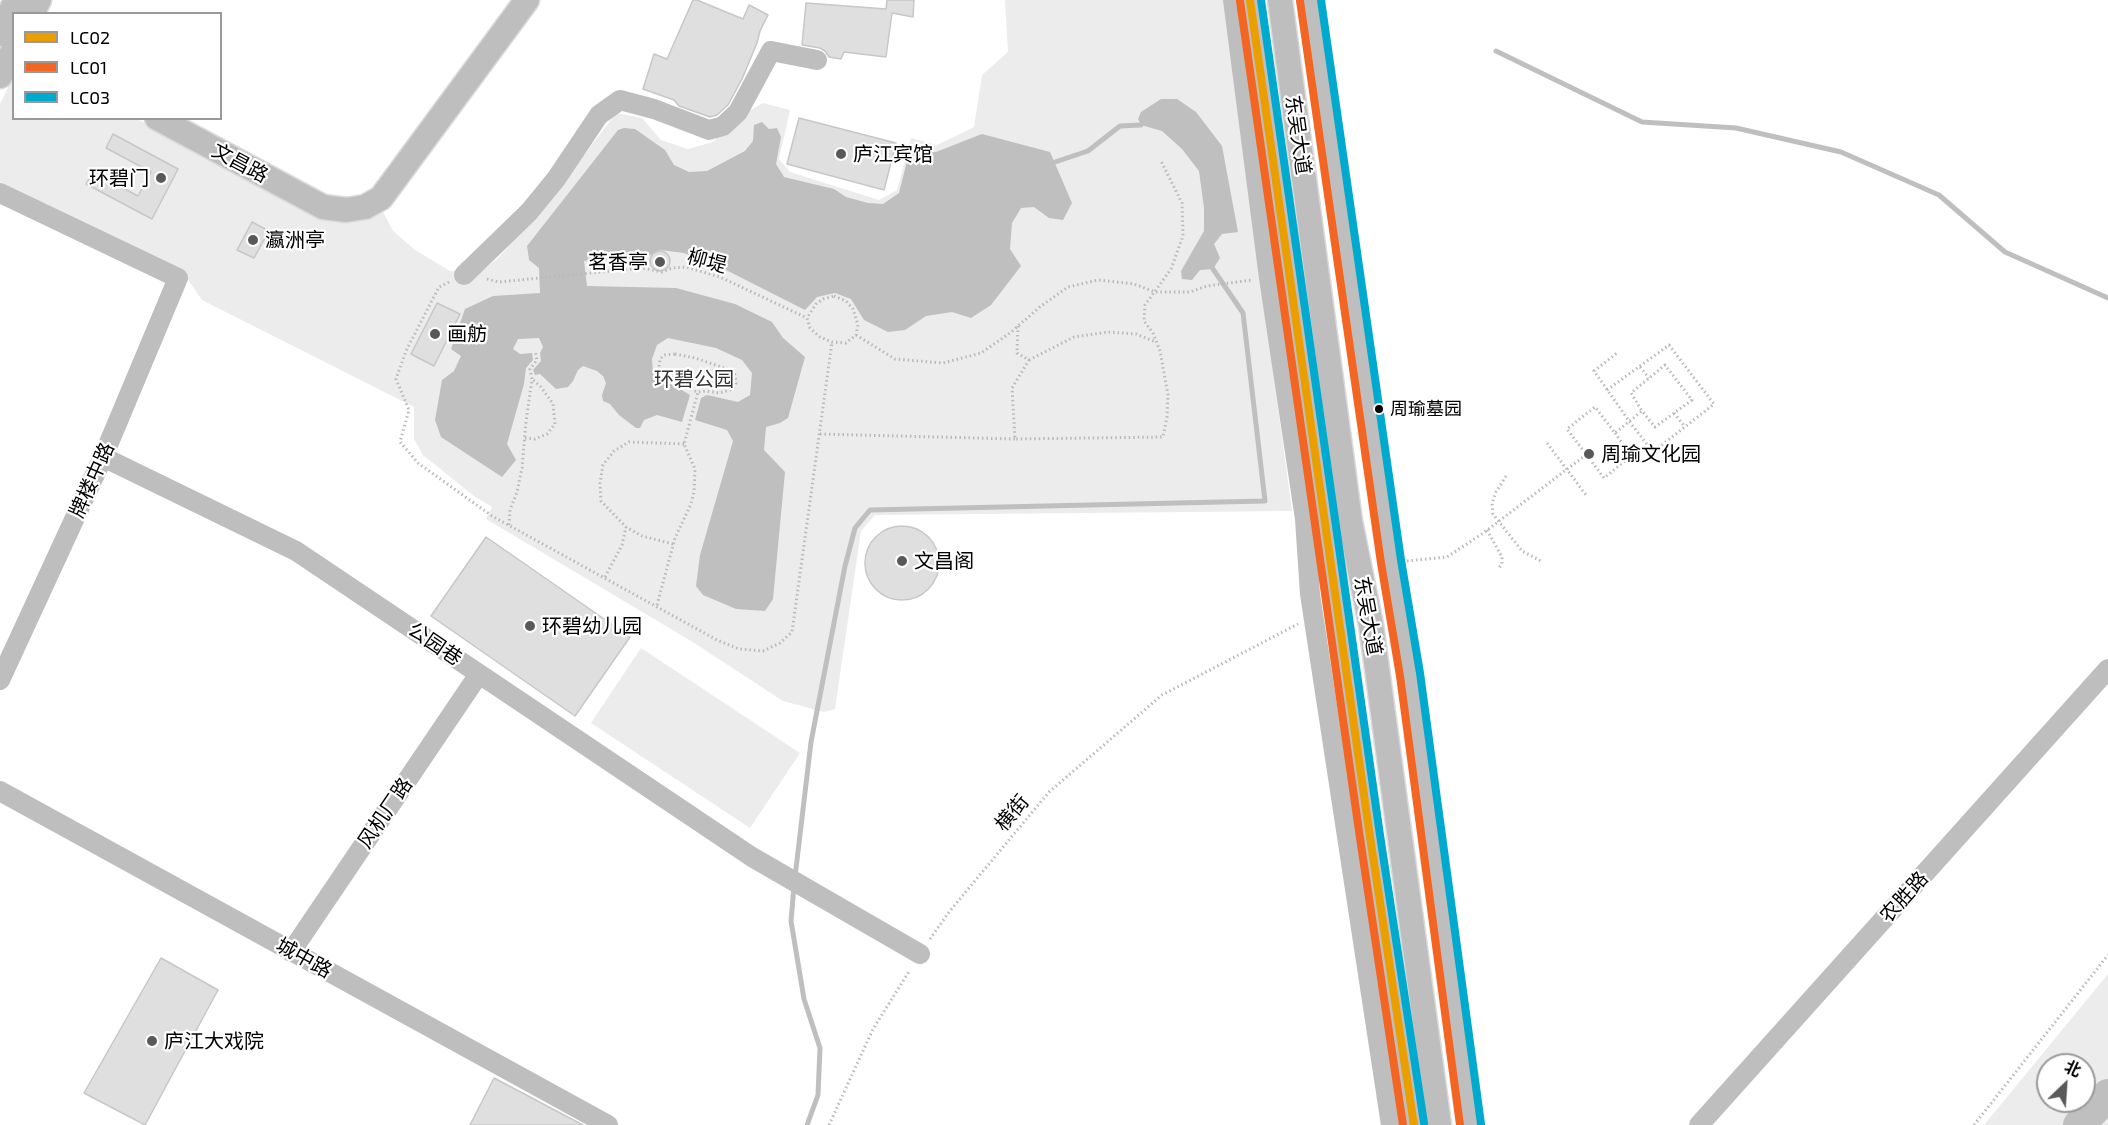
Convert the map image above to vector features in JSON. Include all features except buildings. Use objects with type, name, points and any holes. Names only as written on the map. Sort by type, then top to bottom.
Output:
[{"type":"main road","points":[[20,12],[39,0]]},
{"type":"main road","name":"文昌路","points":[[161,120],[323,207],[345,210],[365,207],[381,198],[527,0]]},
{"type":"main road","name":"东吴大道","points":[[1250,0],[1370,837],[1414,1125]]},
{"type":"main road","name":"东吴大道","points":[[1280,0],[1350,521],[1371,625],[1439,1125]]},
{"type":"main road","points":[[0,76],[12,53]]},
{"type":"street","points":[[1233,0],[1269,278],[1305,519],[1311,594],[1391,1125]]},
{"type":"street","points":[[1310,0],[1391,562],[1410,674],[1471,1125]]},
{"type":"street","points":[[464,275],[529,212],[556,179],[599,115],[620,100],[654,109],[709,130],[723,126],[738,112],[771,51],[817,60]]},
{"type":"street","name":"牌楼中路","points":[[0,193],[178,278],[103,457],[0,680]]},
{"type":"street","name":"公园巷","points":[[103,457],[296,551],[752,857],[920,954]]},
{"type":"street","name":"农胜路","points":[[1699,1125],[2108,669]]},
{"type":"street","name":"风机厂路","points":[[291,952],[479,674]]},
{"type":"street","name":"城中路","points":[[0,792],[608,1125]]},
{"type":"path","points":[[820,434],[1015,440],[1163,436],[1168,395],[1156,342],[1144,321],[1145,305],[1170,269],[1184,236],[1182,203],[1161,162]]},
{"type":"path","name":"柳堤","points":[[464,275],[499,282],[642,268],[662,272],[672,268],[686,267],[720,277],[807,318]]},
{"type":"path","points":[[464,275],[439,287],[406,351],[396,379],[409,410],[400,442],[418,463],[492,516],[717,640],[739,649],[764,651],[780,643],[792,632],[832,342]]},
{"type":"path","points":[[856,335],[895,359],[943,363],[981,353],[1068,287],[1098,280],[1134,284],[1155,292],[1190,292],[1235,282]]},
{"type":"path","points":[[834,296],[846,301],[853,309],[858,325],[856,335],[846,343],[832,342],[820,337],[810,328],[807,318],[816,304],[834,296]]},
{"type":"path","points":[[1018,326],[1017,353],[1029,360]]},
{"type":"path","points":[[1015,440],[1012,388],[1029,360],[1074,338],[1108,332],[1136,334],[1156,342]]},
{"type":"path","points":[[1607,390],[1669,345],[1714,404],[1653,452],[1629,421],[1607,390],[1594,371],[1617,353]]},
{"type":"path","points":[[509,525],[510,510],[520,476],[532,379],[530,369],[537,360],[536,351]]},
{"type":"path","points":[[675,354],[727,369],[735,375],[736,383],[729,391],[698,392],[665,373],[659,367],[660,359],[664,355],[675,354]]},
{"type":"path","points":[[1665,365],[1692,400],[1655,427],[1631,393],[1649,378],[1665,365]]},
{"type":"path","points":[[1640,367],[1649,378]]},
{"type":"path","points":[[525,438],[535,439],[547,434],[555,424],[553,404],[542,387],[532,379]]},
{"type":"path","points":[[657,606],[673,544],[694,492],[695,469],[684,444],[698,392]]},
{"type":"path","points":[[1595,407],[1615,433],[1631,456],[1604,478],[1567,429],[1595,407]]},
{"type":"path","points":[[1615,433],[1642,411]]},
{"type":"path","points":[[1674,413],[1685,427]]},
{"type":"path","points":[[673,544],[642,536],[626,527],[601,501],[600,483],[603,465],[614,451],[629,442],[684,444]]},
{"type":"path","points":[[1547,443],[1586,495]]},
{"type":"path","points":[[1391,562],[1447,557],[1487,530],[1587,454]]},
{"type":"path","points":[[1506,476],[1492,503],[1493,514],[1522,551],[1541,561]]},
{"type":"path","points":[[605,577],[622,545],[626,527]]},
{"type":"path","points":[[1487,530],[1502,557],[1502,564],[1498,569]]},
{"type":"path","name":"横街","points":[[829,1125],[873,1029],[920,954],[949,912],[1049,792],[1162,695],[1314,615]]},
{"type":"path","points":[[1974,1125],[2108,955]]},
{"type":"green space","name":"环碧公园","points":[[1005,0],[1223,0],[1292,511],[875,515],[861,531],[835,709],[824,712],[783,701],[691,641],[486,519],[492,507],[474,496],[423,455],[414,439],[414,407],[202,300],[182,271],[0,182],[0,104],[12,79],[12,120],[139,120],[321,215],[351,223],[382,210],[393,231],[415,250],[450,271],[481,272],[499,257],[556,192],[616,113],[642,118],[661,140],[688,149],[713,142],[736,118],[763,103],[790,110],[779,159],[790,172],[879,200],[897,190],[911,138],[937,145],[974,127],[982,75],[1008,52]]},
{"type":"green space","points":[[641,648],[800,753],[750,828],[591,723]]},
{"type":"green space","points":[[2108,974],[2108,1125],[1984,1125],[2036,1062],[2036,1113],[2096,1113],[2096,1053],[2043,1053]]},
{"type":"shaded area","points":[[1161,99],[1177,99],[1196,112],[1222,146],[1238,232],[1222,234],[1214,244],[1220,258],[1213,269],[1200,270],[1192,280],[1182,279],[1181,271],[1204,231],[1204,208],[1199,171],[1182,149],[1162,131],[1141,125],[1138,119],[1141,112]]},
{"type":"shaded area","points":[[762,122],[769,129],[777,128],[781,137],[776,164],[784,177],[834,189],[846,197],[868,203],[883,204],[899,193],[910,149],[936,152],[982,134],[1050,152],[1072,203],[1063,220],[1049,218],[1034,207],[1021,208],[1012,223],[1010,249],[1021,266],[991,305],[971,318],[952,312],[926,316],[905,330],[888,332],[864,320],[851,299],[835,293],[817,297],[805,310],[728,271],[684,253],[660,250],[645,258],[584,261],[587,286],[676,288],[735,304],[772,322],[783,338],[805,357],[788,418],[766,427],[764,450],[785,472],[773,599],[765,611],[736,609],[703,595],[696,586],[700,555],[733,441],[727,430],[695,420],[701,398],[707,395],[738,402],[750,395],[752,373],[742,360],[716,348],[668,338],[657,345],[652,359],[653,373],[690,395],[682,422],[657,415],[644,420],[640,428],[636,428],[619,415],[610,404],[603,401],[602,395],[606,383],[597,371],[583,366],[568,387],[556,389],[540,374],[535,375],[533,370],[541,361],[540,353],[543,347],[539,338],[518,339],[513,349],[520,354],[532,353],[533,360],[526,368],[524,384],[507,444],[516,460],[502,477],[441,437],[435,420],[442,380],[454,371],[461,356],[451,349],[465,309],[493,296],[540,293],[539,268],[529,260],[527,246],[618,130],[635,129],[665,150],[674,165],[689,172],[707,171],[745,151],[753,141],[754,125]]},
{"type":"waterway","points":[[1496,51],[1642,122],[1736,128],[1841,152],[1939,195],[2005,252],[2108,298]]},
{"type":"waterway","points":[[1055,162],[1088,151],[1120,126],[1141,125]]},
{"type":"waterway","points":[[795,877],[811,742],[845,566],[855,528],[870,510],[1265,501],[1243,313],[1213,269]]},
{"type":"waterway","points":[[794,886],[791,921],[804,999],[820,1048],[818,1095],[807,1125]]},
{"type":"waterway","points":[[2079,1125],[2108,1095]]},
{"type":"transit line","name":"LC02","points":[[1250,0],[1370,837],[1414,1125]]},
{"type":"transit line","name":"LC03","points":[[1261,0],[1380,835],[1424,1123]]},
{"type":"transit line","name":"LC03","points":[[1321,0],[1401,560],[1420,673],[1481,1124]]},
{"type":"transit line","name":"LC01","points":[[1240,1],[1403,1125]]},
{"type":"transit line","name":"LC01","points":[[1300,1],[1381,563],[1400,676],[1460,1125]]},
{"type":"place","name":"庐江宾馆","points":[[841,154]]},
{"type":"place","name":"环碧门","points":[[161,178]]},
{"type":"place","name":"瀛洲亭","points":[[253,240]]},
{"type":"place","name":"茗香亭","points":[[660,262]]},
{"type":"place","name":"画舫","points":[[435,334]]},
{"type":"place","name":"周瑜墓园","points":[[1379,409]]},
{"type":"place","name":"周瑜文化园","points":[[1589,454]]},
{"type":"place","name":"文昌阁","points":[[902,561]]},
{"type":"place","name":"环碧幼儿园","points":[[530,626]]},
{"type":"place","name":"庐江大戏院","points":[[152,1041]]}]
